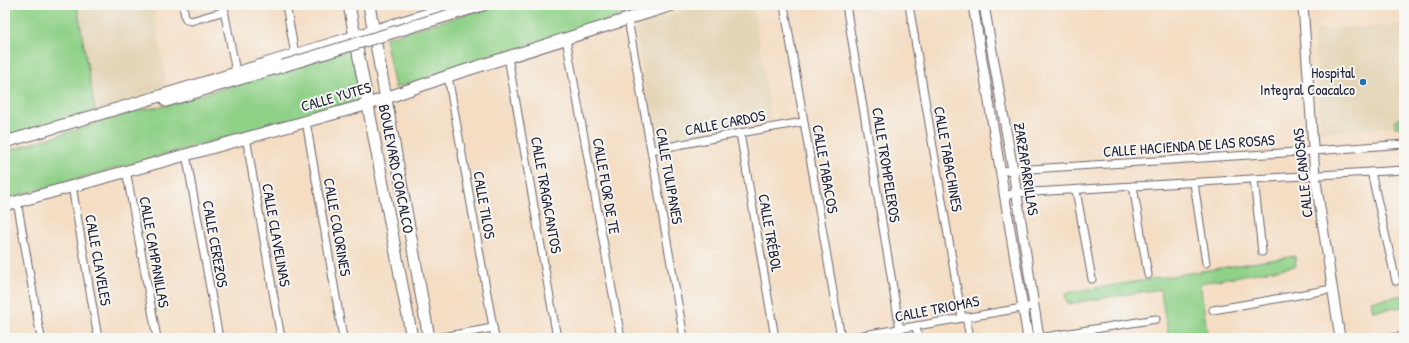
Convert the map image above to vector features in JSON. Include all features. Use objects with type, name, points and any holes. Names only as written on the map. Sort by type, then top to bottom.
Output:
[{"type":"main road","name":"BOULEVARD COACALCO","points":[[349,5],[354,37],[369,104],[412,338]]},
{"type":"main road","name":"BOULEVARD COACALCO","points":[[369,5],[429,338]]},
{"type":"main road","points":[[5,142],[124,108],[236,72],[458,5]]},
{"type":"main road","points":[[124,108],[171,100],[484,5]]},
{"type":"main road","name":"CALLE YUTES","points":[[5,204],[369,104],[448,76],[672,5]]},
{"type":"street","points":[[183,5],[184,17],[191,21],[224,8],[236,72]]},
{"type":"street","points":[[286,5],[295,54]]},
{"type":"street","name":"CALLE TABACOS","points":[[784,5],[841,338]]},
{"type":"street","name":"CALLE TROMPELEROS","points":[[846,5],[900,330]]},
{"type":"street","name":"CALLE TABACHINES","points":[[909,5],[964,317],[970,338]]},
{"type":"street","name":"ZARZAPARRILLAS","points":[[973,5],[1028,338]]},
{"type":"street","name":"ZARZAPARRILLAS","points":[[984,5],[1039,338]]},
{"type":"street","name":"CALLE CANOSAS","points":[[1303,5],[1315,175],[1340,338]]},
{"type":"street","name":"CALLE TULIPANES","points":[[628,19],[684,338]]},
{"type":"street","name":"CALLE FLOR DE TE","points":[[566,38],[621,338]]},
{"type":"street","name":"CALLE TRAGACANTOS","points":[[508,57],[557,338]]},
{"type":"street","name":"CALLE TILOS","points":[[448,76],[495,338]]},
{"type":"street","name":"CALLE COLORINES","points":[[306,121],[343,338]]},
{"type":"street","name":"CALLE CARDOS","points":[[652,150],[803,122]]},
{"type":"street","name":"CALLE TRÉBOL","points":[[740,133],[775,338]]},
{"type":"street","name":"CALLE CLAVELINAS","points":[[246,137],[281,338]]},
{"type":"street","name":"CALLE HACIENDA DE LAS ROSAS","points":[[1000,171],[1404,144]]},
{"type":"street","name":"CALLE CEREZOS","points":[[186,154],[219,338]]},
{"type":"street","name":"CALLE CAMPANILLAS","points":[[126,170],[157,338]]},
{"type":"street","points":[[1004,196],[1016,193],[1404,170]]},
{"type":"street","points":[[1371,172],[1396,281]]},
{"type":"street","points":[[1254,179],[1262,252]]},
{"type":"street","points":[[1194,183],[1206,263]]},
{"type":"street","name":"CALLE CLAVELES","points":[[72,186],[98,338]]},
{"type":"street","points":[[1133,186],[1148,275]]},
{"type":"street","points":[[1076,190],[1092,279]]},
{"type":"street","points":[[17,201],[41,338]]},
{"type":"street","points":[[1213,310],[1332,289]]},
{"type":"street","name":"CALLE TRIOMAS","points":[[846,338],[868,336],[964,317],[1033,306]]},
{"type":"street","points":[[1039,338],[1156,319]]},
{"type":"street","points":[[916,326],[918,338]]},
{"type":"street","points":[[436,338],[493,328]]},
{"type":"street","points":[[1392,338],[1404,336]]},
{"type":"shaded area","points":[[77,5],[153,5],[167,87],[95,111]]},
{"type":"shaded area","points":[[701,5],[753,5],[772,120],[655,142],[635,26]]},
{"type":"shaded area","points":[[1404,25],[1404,126],[1321,132],[1314,30]]},
{"type":"green space","points":[[5,5],[77,5],[95,111],[5,138]]},
{"type":"green space","points":[[498,5],[655,5],[395,88],[385,38]]},
{"type":"green space","points":[[351,49],[362,100],[5,199],[5,152],[139,110],[164,106]]},
{"type":"green space","points":[[1401,117],[1404,118],[1404,127],[1395,127],[1395,122]]},
{"type":"green space","points":[[1295,256],[1296,266],[1200,283],[1208,338],[1169,338],[1160,289],[1067,304],[1065,293]]},
{"type":"green space","points":[[1404,295],[1404,307],[1373,311],[1371,301]]},
{"type":"place","name":"Hospital Integral Coacalco","points":[[1363,82]]}]
